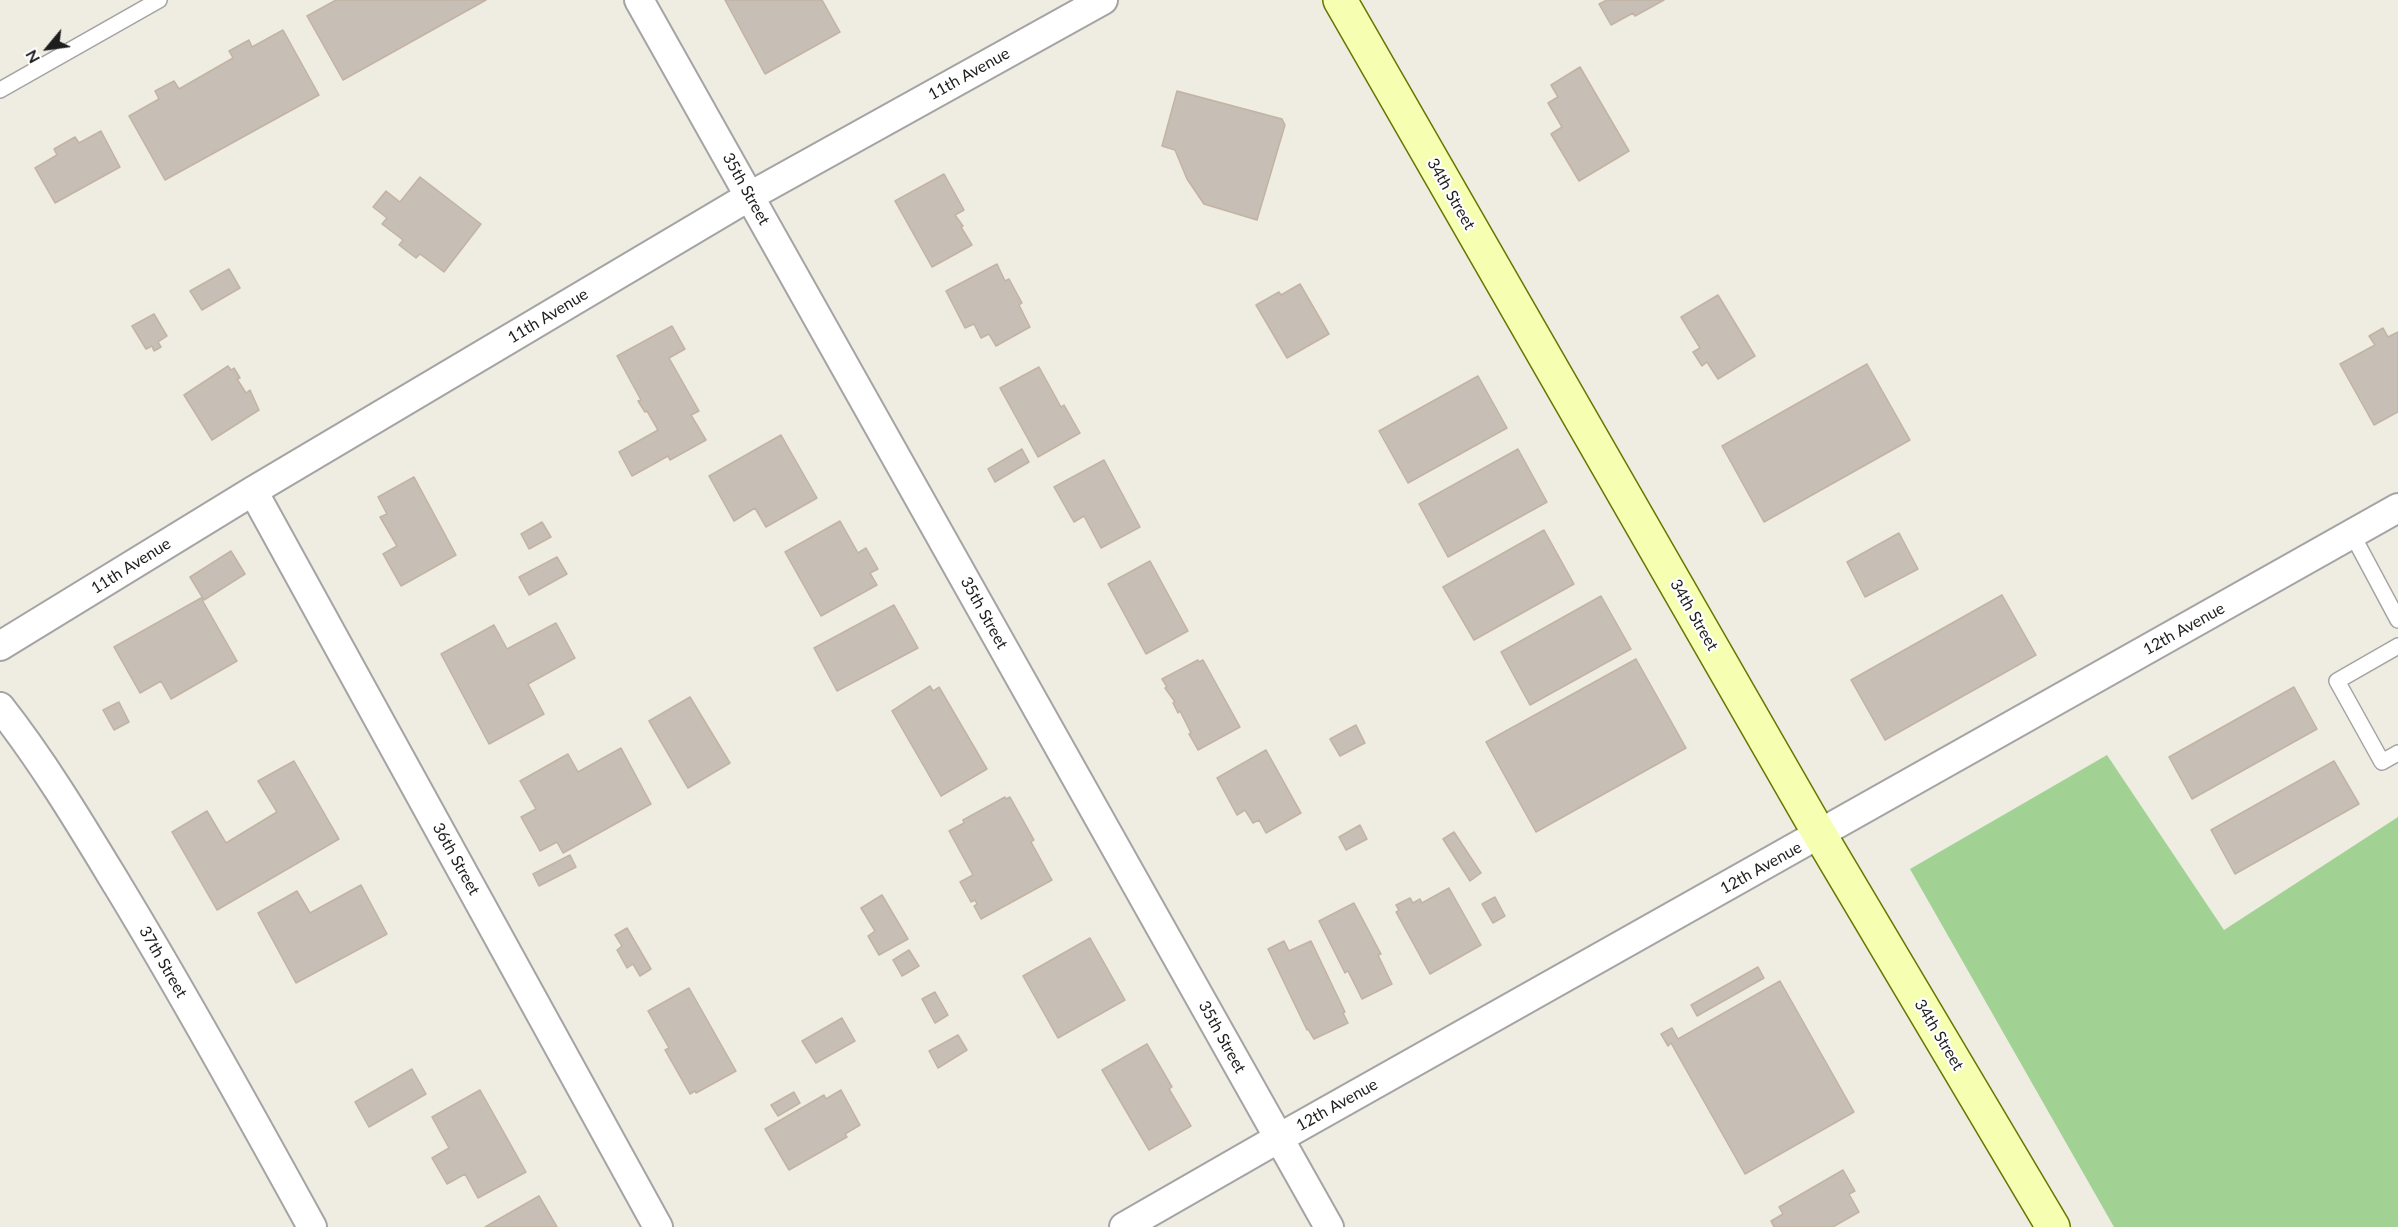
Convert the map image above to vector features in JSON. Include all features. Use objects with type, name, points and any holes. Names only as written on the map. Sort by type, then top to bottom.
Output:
[{"type":"street","name":"35th Street","points":[[639,0],[1329,1227]]},
{"type":"street","name":"11th Avenue","points":[[0,646],[253,491],[750,196],[1103,0]]},
{"type":"street","name":"34th Street","points":[[1340,0],[1820,835],[2053,1227]]},
{"type":"street","name":"36th Street","points":[[253,491],[658,1227]]},
{"type":"street","name":"12th Avenue","points":[[1124,1227],[2398,508]]},
{"type":"street","name":"37th Street","points":[[0,707],[89,840],[160,955],[312,1227]]},
{"type":"lane","points":[[0,90],[159,0]]},
{"type":"lane","points":[[2352,534],[2398,620]]},
{"type":"lane","points":[[2398,646],[2337,681],[2382,762],[2398,753]]},
{"type":"green space","points":[[2107,755],[2224,930],[2398,817],[2398,1227],[2114,1227],[1910,869]]},
{"type":"building","points":[[336,0],[486,0],[343,80],[307,16]]},
{"type":"building","points":[[725,0],[822,0],[840,32],[765,74]]},
{"type":"building","points":[[1607,0],[1664,0],[1635,16],[1633,13],[1611,25],[1599,4]]},
{"type":"building","points":[[283,30],[319,95],[165,180],[129,116],[159,99],[155,91],[174,81],[179,89],[233,58],[229,51],[249,40],[252,47]]},
{"type":"building","points":[[1580,67],[1629,151],[1579,181],[1551,134],[1562,127],[1548,103],[1558,97],[1551,85]]},
{"type":"building","points":[[1177,91],[1282,119],[1285,125],[1257,220],[1204,204],[1187,179],[1175,150],[1162,146]]},
{"type":"building","points":[[101,131],[120,167],[55,203],[35,168],[57,155],[54,149],[75,137],[79,143]]},
{"type":"building","points":[[944,174],[964,210],[955,215],[972,245],[932,267],[895,201]]},
{"type":"building","points":[[420,177],[481,224],[444,272],[420,254],[416,258],[399,245],[403,240],[382,224],[387,218],[373,207],[386,191],[400,202]]},
{"type":"building","points":[[997,264],[1005,281],[1009,279],[1022,303],[1019,305],[1030,327],[996,346],[989,334],[981,338],[974,324],[965,328],[946,291]]},
{"type":"building","points":[[229,269],[240,288],[202,310],[190,291]]},
{"type":"building","points":[[1300,284],[1329,334],[1287,358],[1256,305],[1279,292],[1281,295]]},
{"type":"building","points":[[1718,295],[1755,356],[1718,379],[1707,362],[1702,366],[1693,352],[1700,348],[1681,317]]},
{"type":"building","points":[[154,314],[167,336],[158,342],[161,347],[154,351],[152,346],[146,349],[132,326]]},
{"type":"building","points":[[672,326],[685,349],[669,358],[699,411],[691,415],[706,440],[670,460],[668,456],[632,476],[619,452],[658,430],[638,401],[641,400],[617,356]]},
{"type":"building","points":[[2383,328],[2388,337],[2398,332],[2398,412],[2374,425],[2340,364],[2375,345],[2369,336]]},
{"type":"building","points":[[1867,364],[1910,440],[1764,522],[1722,446]]},
{"type":"building","points":[[228,366],[231,370],[234,368],[240,378],[237,379],[246,393],[250,390],[259,410],[212,440],[184,395]]},
{"type":"building","points":[[1039,367],[1061,407],[1064,405],[1080,433],[1038,457],[1000,388]]},
{"type":"building","points":[[1478,376],[1507,428],[1408,483],[1379,431]]},
{"type":"building","points":[[781,435],[817,498],[766,527],[755,508],[734,521],[709,476]]},
{"type":"building","points":[[1022,449],[1029,462],[995,482],[988,469]]},
{"type":"building","points":[[1518,449],[1547,502],[1448,557],[1419,504]]},
{"type":"building","points":[[1104,460],[1140,527],[1101,548],[1084,516],[1074,522],[1054,487]]},
{"type":"building","points":[[414,477],[456,555],[401,586],[383,554],[397,546],[380,517],[387,514],[378,497]]},
{"type":"building","points":[[840,521],[858,553],[866,548],[878,569],[870,573],[877,585],[821,616],[785,552]]},
{"type":"building","points":[[542,522],[551,537],[529,549],[521,534]]},
{"type":"building","points":[[1544,530],[1574,584],[1474,640],[1443,587]]},
{"type":"building","points":[[1899,533],[1918,569],[1865,597],[1847,562]]},
{"type":"building","points":[[231,551],[245,574],[204,600],[190,577]]},
{"type":"building","points":[[557,557],[567,574],[529,595],[519,577]]},
{"type":"building","points":[[1150,561],[1188,631],[1146,654],[1108,584]]},
{"type":"building","points":[[2002,595],[2036,655],[1885,740],[1851,680]]},
{"type":"building","points":[[1601,596],[1631,649],[1530,705],[1501,652]]},
{"type":"building","points":[[201,598],[237,661],[171,699],[161,681],[140,693],[114,647]]},
{"type":"building","points":[[894,605],[918,648],[837,691],[814,648]]},
{"type":"building","points":[[556,623],[575,658],[528,684],[544,714],[489,744],[441,654],[494,625],[507,649]]},
{"type":"building","points":[[1636,659],[1686,748],[1536,832],[1486,742]]},
{"type":"building","points":[[1198,660],[1199,662],[1203,660],[1240,727],[1198,750],[1162,679]]},
{"type":"building","points":[[930,686],[933,691],[939,687],[987,769],[941,796],[892,711]]},
{"type":"building","points":[[2294,687],[2317,729],[2192,799],[2169,757]]},
{"type":"building","points":[[690,697],[730,763],[688,788],[649,721]]},
{"type":"building","points":[[119,702],[129,722],[114,730],[103,710]]},
{"type":"building","points":[[1356,725],[1365,743],[1340,756],[1330,739]]},
{"type":"building","points":[[621,748],[651,804],[563,853],[557,842],[540,851],[521,817],[536,809],[520,781],[568,754],[578,772]]},
{"type":"building","points":[[1266,750],[1301,813],[1266,833],[1259,820],[1253,823],[1245,810],[1237,815],[1217,778]]},
{"type":"building","points":[[294,761],[339,839],[217,910],[172,832],[207,811],[226,843],[277,812],[258,781]]},
{"type":"building","points":[[2334,761],[2359,804],[2235,874],[2211,830]]},
{"type":"building","points":[[1005,797],[1006,799],[1010,797],[1034,840],[1031,842],[1052,880],[981,919],[974,906],[977,904],[975,900],[971,902],[960,882],[973,875],[949,831],[964,823],[963,820]]},
{"type":"building","points":[[1360,825],[1367,839],[1346,850],[1339,837]]},
{"type":"building","points":[[1454,832],[1481,873],[1470,881],[1443,839]]},
{"type":"building","points":[[570,855],[576,867],[539,886],[533,874]]},
{"type":"building","points":[[361,885],[387,934],[296,983],[258,913],[297,891],[310,913]]},
{"type":"building","points":[[1449,888],[1481,945],[1430,974],[1396,912],[1399,910],[1396,905],[1410,898],[1413,903],[1420,899],[1422,903]]},
{"type":"building","points":[[882,895],[908,939],[879,955],[868,936],[875,931],[861,908]]},
{"type":"building","points":[[1495,897],[1505,916],[1493,923],[1482,904]]},
{"type":"building","points":[[1354,903],[1381,954],[1378,955],[1392,984],[1362,999],[1348,971],[1345,973],[1319,921]]},
{"type":"building","points":[[627,928],[651,969],[640,976],[633,964],[627,968],[617,950],[622,946],[615,935]]},
{"type":"building","points":[[1090,938],[1125,1000],[1058,1038],[1023,976]]},
{"type":"building","points":[[1284,941],[1289,951],[1311,941],[1348,1023],[1314,1039],[1307,1030],[1268,949]]},
{"type":"building","points":[[909,950],[919,966],[902,976],[893,960]]},
{"type":"building","points":[[1758,967],[1764,978],[1697,1016],[1691,1005]]},
{"type":"building","points":[[1780,981],[1854,1112],[1745,1174],[1671,1043],[1668,1046],[1661,1034],[1672,1028],[1678,1039]]},
{"type":"building","points":[[689,988],[736,1071],[690,1094],[665,1050],[669,1048],[648,1011]]},
{"type":"building","points":[[935,992],[948,1015],[935,1023],[922,999]]},
{"type":"building","points":[[842,1018],[855,1041],[816,1063],[802,1041]]},
{"type":"building","points":[[958,1035],[967,1050],[938,1068],[929,1051]]},
{"type":"building","points":[[1147,1044],[1172,1087],[1169,1089],[1191,1126],[1149,1150],[1102,1070]]},
{"type":"building","points":[[412,1069],[426,1094],[369,1127],[355,1102]]},
{"type":"building","points":[[480,1090],[526,1172],[478,1198],[465,1174],[447,1184],[432,1158],[449,1148],[432,1117]]},
{"type":"building","points":[[841,1090],[860,1125],[845,1134],[847,1137],[789,1170],[765,1129],[824,1095],[826,1099]]},
{"type":"building","points":[[794,1092],[800,1103],[778,1116],[771,1105]]},
{"type":"building","points":[[1843,1170],[1855,1191],[1849,1194],[1859,1212],[1833,1227],[1774,1227],[1771,1221],[1783,1214],[1779,1207]]},
{"type":"building","points":[[539,1196],[557,1227],[485,1227]]}]
